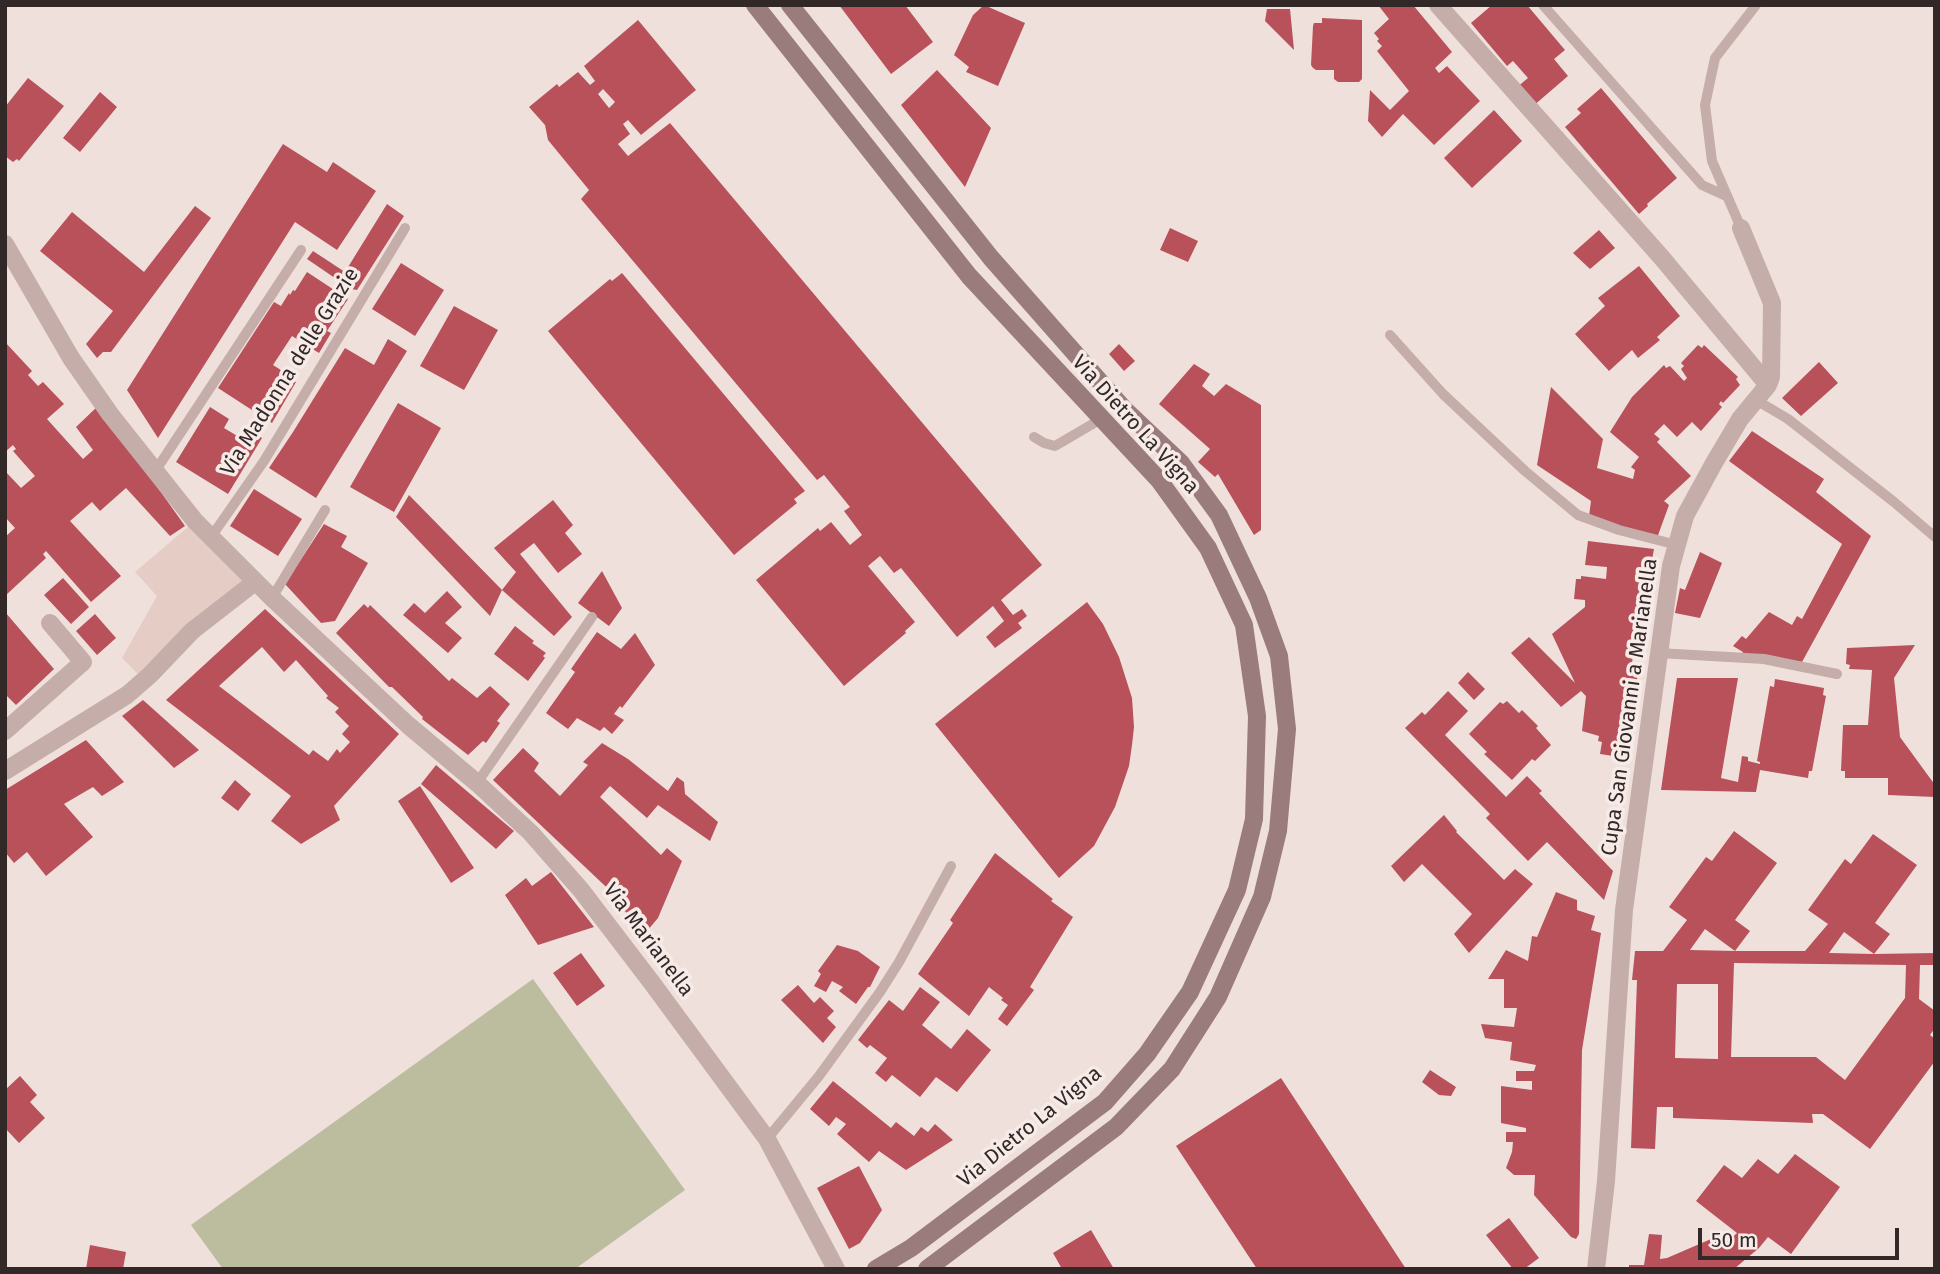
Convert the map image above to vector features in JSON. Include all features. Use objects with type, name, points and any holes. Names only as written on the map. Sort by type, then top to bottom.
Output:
[{"type":"street","name":"Via Dietro La Vigna","points":[[755,5],[969,276],[1159,480],[1208,548],[1244,625],[1257,716],[1254,819],[1237,890],[1190,992],[1147,1054],[1105,1102],[911,1248],[876,1269]]},
{"type":"street","name":"Via Dietro La Vigna","points":[[790,5],[991,258],[1124,409],[1181,463],[1219,515],[1258,598],[1279,656],[1287,729],[1278,831],[1262,897],[1218,997],[1172,1069],[1116,1127],[927,1269]]},
{"type":"street","points":[[1438,5],[1662,258],[1768,385],[1771,377],[1772,303],[1741,228]]},
{"type":"street","points":[[5,244],[71,358],[110,414],[195,522],[255,582],[191,631],[150,675],[127,695],[5,771]]},
{"type":"street","name":"Cupa San Giovanni a Marianella","points":[[1591,1265],[1600,1237],[1606,1181],[1624,910],[1671,566],[1685,516],[1740,419],[1768,385]]},
{"type":"street","name":"Via Marianella","points":[[255,582],[408,725],[531,833],[581,890],[766,1139],[836,1268]]},
{"type":"street","points":[[5,730],[83,662],[50,623]]},
{"type":"lane","points":[[1543,5],[1702,185],[1726,196]]},
{"type":"lane","points":[[1741,228],[1712,161],[1705,105],[1716,58],[1756,5]]},
{"type":"lane","name":"Via Madonna delle Grazie","points":[[211,537],[264,461],[405,228]]},
{"type":"lane","points":[[156,470],[301,250]]},
{"type":"lane","points":[[1390,335],[1443,394],[1525,471],[1578,515],[1619,530],[1677,545]]},
{"type":"lane","points":[[1756,400],[1788,419],[1935,537]]},
{"type":"lane","points":[[1034,437],[1055,446],[1101,419]]},
{"type":"lane","points":[[271,598],[325,510]]},
{"type":"lane","points":[[477,783],[592,617]]},
{"type":"lane","points":[[1658,653],[1764,659],[1837,674]]},
{"type":"lane","points":[[766,1139],[818,1076],[880,992],[951,866]]},
{"type":"green space","points":[[533,979],[685,1190],[575,1269],[223,1269],[191,1225]]},
{"type":"shaded area","points":[[195,521],[255,582],[144,680],[122,658],[157,596],[135,572]]},
{"type":"building","points":[[839,5],[905,5],[933,42],[891,74]]},
{"type":"building","points":[[984,5],[1025,23],[998,86],[966,72],[969,67],[954,55],[973,15]]},
{"type":"building","points":[[1378,5],[1413,5],[1452,52],[1435,68],[1439,73],[1447,66],[1480,101],[1434,145],[1403,114],[1382,137],[1368,121],[1370,90],[1390,110],[1409,91],[1377,51],[1382,46],[1374,33],[1389,19]]},
{"type":"building","points":[[1492,5],[1527,5],[1565,50],[1554,59],[1568,76],[1532,107],[1516,88],[1528,78],[1513,61],[1507,66],[1471,23]]},
{"type":"building","points":[[1267,9],[1290,9],[1294,50],[1265,21]]},
{"type":"building","points":[[1322,18],[1362,20],[1362,79],[1359,82],[1338,82],[1334,79],[1334,70],[1316,70],[1311,65],[1313,26],[1314,23],[1322,23]]},
{"type":"building","points":[[638,20],[696,90],[641,135],[628,120],[623,124],[630,134],[618,144],[628,156],[670,123],[1042,565],[1001,600],[1013,615],[1022,609],[1027,616],[1018,623],[1022,628],[995,648],[986,637],[1004,621],[993,606],[957,637],[901,568],[894,573],[880,556],[868,566],[915,622],[906,633],[844,686],[756,580],[818,528],[820,531],[831,522],[850,545],[862,535],[844,511],[850,507],[824,475],[817,480],[581,199],[589,190],[548,140],[545,125],[529,107],[557,84],[559,87],[578,72],[590,85],[595,81],[584,66]],"holes":[[[603,89],[615,102],[609,108],[598,94]]]},
{"type":"building","points":[[937,70],[991,128],[965,187],[901,105]]},
{"type":"building","points":[[28,78],[64,106],[19,161],[17,159],[13,162],[5,156],[5,107]]},
{"type":"building","points":[[1601,88],[1677,178],[1639,214],[1565,127],[1581,113],[1577,109]]},
{"type":"building","points":[[100,92],[117,107],[80,152],[63,138]]},
{"type":"building","points":[[1494,110],[1522,141],[1472,188],[1444,158]]},
{"type":"building","points":[[283,144],[327,172],[333,162],[376,191],[337,250],[295,222],[158,438],[127,390]]},
{"type":"building","points":[[387,204],[404,216],[357,290],[351,289],[307,259],[313,251],[345,272]]},
{"type":"building","points":[[195,206],[211,218],[111,352],[103,352],[97,358],[86,344],[113,311],[40,251],[72,212],[144,272]]},
{"type":"building","points":[[1170,228],[1198,241],[1188,262],[1160,250]]},
{"type":"building","points":[[1599,230],[1615,248],[1590,269],[1573,253]]},
{"type":"building","points":[[401,263],[444,290],[415,336],[372,309]]},
{"type":"building","points":[[1639,266],[1680,316],[1657,337],[1660,340],[1638,358],[1632,350],[1609,371],[1575,334],[1605,306],[1598,298]]},
{"type":"building","points":[[307,272],[348,299],[327,331],[331,333],[319,353],[292,336],[273,365],[296,382],[272,423],[218,388],[274,302],[281,306]]},
{"type":"building","points":[[622,273],[805,491],[794,499],[797,503],[734,555],[548,331],[610,279],[612,281]]},
{"type":"building","points":[[454,306],[498,330],[464,390],[420,366]]},
{"type":"building","points":[[388,339],[407,351],[316,498],[269,468],[345,348],[374,365]]},
{"type":"building","points":[[5,342],[32,371],[28,375],[38,386],[43,382],[64,404],[47,419],[83,459],[93,450],[76,427],[99,405],[185,526],[170,536],[126,488],[100,511],[92,502],[70,521],[121,576],[91,602],[46,551],[43,554],[46,558],[5,596],[5,537],[15,528],[5,517],[5,471],[21,488],[35,476],[13,451],[16,449],[13,445],[5,452]]},
{"type":"building","points":[[1119,344],[1135,361],[1124,371],[1109,354]]},
{"type":"building","points":[[1698,345],[1702,348],[1704,345],[1738,377],[1736,379],[1740,385],[1723,403],[1721,401],[1719,404],[1722,407],[1701,431],[1692,422],[1677,437],[1664,424],[1654,434],[1660,439],[1657,442],[1691,476],[1664,501],[1669,505],[1657,538],[1589,516],[1591,501],[1537,465],[1551,387],[1603,439],[1597,468],[1633,479],[1635,470],[1631,467],[1639,457],[1610,432],[1632,397],[1664,365],[1666,368],[1670,366],[1684,381],[1687,378],[1681,369],[1684,366],[1681,363]]},
{"type":"building","points":[[1819,362],[1838,383],[1801,416],[1782,398]]},
{"type":"building","points":[[1194,364],[1210,374],[1202,386],[1214,396],[1226,384],[1261,405],[1261,530],[1254,535],[1218,474],[1215,477],[1198,462],[1210,449],[1159,404]]},
{"type":"building","points":[[398,403],[441,428],[394,512],[350,487]]},
{"type":"building","points":[[210,407],[229,419],[224,428],[239,437],[245,428],[262,438],[228,494],[176,462]]},
{"type":"building","points":[[1752,431],[1824,479],[1816,492],[1871,536],[1802,662],[1741,657],[1743,652],[1733,646],[1742,636],[1746,639],[1769,612],[1792,625],[1797,616],[1802,619],[1842,544],[1729,461]]},
{"type":"building","points":[[254,489],[302,519],[278,556],[230,526]]},
{"type":"building","points":[[409,495],[502,590],[490,616],[396,517]]},
{"type":"building","points":[[553,500],[573,525],[565,533],[582,554],[558,573],[534,543],[520,554],[572,617],[554,636],[502,590],[516,572],[494,548]]},
{"type":"building","points":[[324,524],[347,536],[341,547],[368,563],[335,621],[321,623],[285,584]]},
{"type":"building","points":[[1588,541],[1654,549],[1638,635],[1634,637],[1632,665],[1639,665],[1627,758],[1600,754],[1602,742],[1598,741],[1599,736],[1582,731],[1586,696],[1581,691],[1561,707],[1511,653],[1529,637],[1575,683],[1552,634],[1585,607],[1585,600],[1574,599],[1576,579],[1581,579],[1581,576],[1606,579],[1607,567],[1585,565]]},
{"type":"building","points":[[1700,552],[1722,563],[1700,618],[1675,613],[1680,588],[1685,590]]},
{"type":"building","points":[[602,571],[622,608],[609,626],[578,603]]},
{"type":"building","points":[[63,578],[89,607],[71,624],[44,595]]},
{"type":"building","points":[[447,591],[462,607],[445,623],[462,638],[448,653],[403,615],[414,603],[425,613]]},
{"type":"building","points":[[1087,602],[1103,624],[1119,657],[1132,698],[1134,727],[1129,766],[1115,807],[1094,846],[1059,878],[935,724]]},
{"type":"building","points":[[364,604],[368,608],[370,605],[449,681],[452,678],[477,698],[490,686],[510,704],[497,721],[500,723],[486,743],[483,741],[468,755],[422,719],[423,717],[336,633]]},
{"type":"building","points":[[265,609],[399,734],[334,806],[340,820],[301,844],[271,821],[291,796],[166,700]],"holes":[[[262,647],[284,672],[296,660],[328,696],[326,698],[339,708],[335,712],[349,726],[342,734],[350,742],[340,753],[337,749],[328,761],[313,750],[309,755],[219,686]]]},
{"type":"building","points":[[5,612],[54,669],[16,705],[5,694]]},
{"type":"building","points":[[95,614],[116,638],[97,655],[76,631]]},
{"type":"building","points":[[515,626],[546,653],[528,681],[494,654]]},
{"type":"building","points":[[597,632],[621,649],[635,633],[655,665],[622,708],[620,706],[614,714],[624,720],[612,734],[604,727],[600,731],[577,718],[568,729],[546,713],[575,672],[571,669]]},
{"type":"building","points":[[1915,645],[1894,678],[1900,737],[1935,785],[1935,797],[1888,795],[1888,778],[1845,778],[1845,771],[1841,771],[1843,725],[1868,725],[1872,670],[1849,669],[1850,665],[1846,664],[1847,648]]},
{"type":"building","points":[[1468,672],[1485,689],[1474,700],[1458,683]]},
{"type":"building","points":[[1677,678],[1738,678],[1721,778],[1738,782],[1742,756],[1748,757],[1748,761],[1760,764],[1757,761],[1770,686],[1774,687],[1775,679],[1824,688],[1823,695],[1826,696],[1812,771],[1809,771],[1808,778],[1760,770],[1756,792],[1661,790]]},
{"type":"building","points":[[1448,691],[1468,711],[1445,735],[1506,797],[1527,776],[1542,791],[1539,793],[1613,871],[1604,900],[1547,842],[1528,861],[1486,818],[1490,814],[1405,728],[1422,712],[1425,715]]},
{"type":"building","points":[[143,700],[199,750],[174,768],[122,716]]},
{"type":"building","points":[[1507,701],[1519,713],[1522,710],[1538,726],[1536,728],[1551,745],[1535,761],[1532,759],[1512,780],[1484,754],[1487,752],[1469,734],[1500,702],[1503,704]]},
{"type":"building","points":[[86,740],[124,782],[102,796],[93,787],[64,804],[93,837],[46,876],[27,852],[14,863],[5,852],[5,790]]},
{"type":"building","points":[[602,743],[628,759],[668,791],[677,777],[684,782],[685,794],[718,822],[710,841],[658,805],[647,818],[610,786],[600,797],[661,855],[667,848],[682,861],[658,918],[647,931],[618,905],[621,901],[493,780],[523,748],[539,763],[534,771],[560,796],[588,765],[583,762]]},
{"type":"building","points":[[436,765],[514,831],[496,849],[421,784]]},
{"type":"building","points":[[235,780],[251,794],[238,811],[221,798]]},
{"type":"building","points":[[420,786],[474,868],[451,883],[398,801]]},
{"type":"building","points":[[1444,815],[1456,832],[1504,880],[1515,869],[1533,884],[1469,953],[1454,934],[1472,914],[1422,864],[1404,882],[1391,866]]},
{"type":"building","points":[[1734,831],[1777,863],[1735,920],[1750,931],[1735,951],[1805,951],[1828,924],[1808,910],[1845,859],[1851,864],[1873,834],[1917,865],[1875,923],[1890,934],[1874,954],[1935,953],[1935,965],[1920,965],[1919,999],[1935,1011],[1935,1028],[1930,1035],[1935,1039],[1935,1061],[1870,1149],[1823,1114],[1812,1114],[1813,1123],[1673,1118],[1673,1107],[1657,1107],[1655,1149],[1631,1148],[1637,980],[1632,980],[1635,951],[1663,951],[1687,920],[1669,907],[1706,857],[1712,861]],"holes":[[[1705,929],[1735,951],[1690,950]],[[1844,932],[1874,954],[1829,953]],[[1734,963],[1906,965],[1905,998],[1845,1080],[1816,1057],[1731,1057]],[[1677,984],[1718,984],[1718,1059],[1675,1058]]]},
{"type":"building","points":[[995,853],[1073,917],[1030,987],[1034,990],[1007,1026],[998,1019],[1008,1005],[989,987],[969,1016],[918,974],[953,923],[950,920]]},
{"type":"building","points":[[551,872],[594,927],[538,945],[505,895],[526,878],[532,886]]},
{"type":"building","points":[[1556,892],[1577,900],[1577,910],[1595,916],[1591,930],[1601,933],[1582,1050],[1579,1234],[1576,1239],[1571,1237],[1534,1195],[1535,1175],[1514,1175],[1506,1168],[1513,1142],[1506,1142],[1506,1132],[1526,1132],[1526,1128],[1501,1123],[1501,1086],[1532,1090],[1532,1081],[1516,1081],[1516,1071],[1534,1071],[1536,1065],[1510,1060],[1512,1042],[1485,1038],[1481,1024],[1514,1027],[1517,1008],[1504,1008],[1504,979],[1488,979],[1506,950],[1528,961],[1532,936],[1537,937]]},
{"type":"building","points":[[837,945],[858,951],[880,967],[870,987],[856,1004],[839,991],[843,987],[832,981],[826,992],[814,986],[821,974],[818,971]]},
{"type":"building","points":[[581,953],[605,986],[577,1006],[553,973]]},
{"type":"building","points":[[798,985],[814,1003],[820,997],[834,1011],[827,1018],[836,1027],[823,1043],[781,1000]]},
{"type":"building","points":[[920,987],[940,1002],[922,1025],[951,1049],[967,1029],[991,1050],[957,1092],[936,1077],[920,1097],[892,1075],[886,1082],[875,1073],[887,1058],[858,1040],[889,1000],[903,1011]]},
{"type":"building","points":[[1430,1070],[1456,1087],[1451,1096],[1439,1095],[1422,1082]]},
{"type":"building","points":[[20,1076],[37,1095],[30,1102],[45,1118],[19,1143],[5,1128],[5,1090]]},
{"type":"building","points":[[1281,1078],[1406,1269],[1257,1269],[1176,1146]]},
{"type":"building","points":[[833,1081],[891,1128],[896,1122],[914,1136],[921,1127],[928,1132],[935,1124],[953,1140],[906,1170],[879,1151],[869,1162],[837,1134],[846,1124],[836,1117],[829,1126],[810,1109]]},
{"type":"building","points":[[1795,1154],[1840,1187],[1791,1254],[1768,1237],[1734,1269],[1629,1269],[1629,1265],[1644,1265],[1649,1234],[1662,1235],[1660,1259],[1718,1236],[1724,1242],[1728,1241],[1737,1233],[1696,1201],[1724,1165],[1742,1178],[1758,1159],[1778,1174]]},
{"type":"building","points":[[859,1166],[882,1210],[860,1243],[849,1249],[817,1188]]},
{"type":"building","points":[[1509,1218],[1539,1258],[1524,1269],[1513,1269],[1486,1235]]},
{"type":"building","points":[[1091,1230],[1114,1269],[1062,1269],[1053,1253]]},
{"type":"building","points":[[90,1245],[126,1252],[123,1269],[86,1269]]}]
